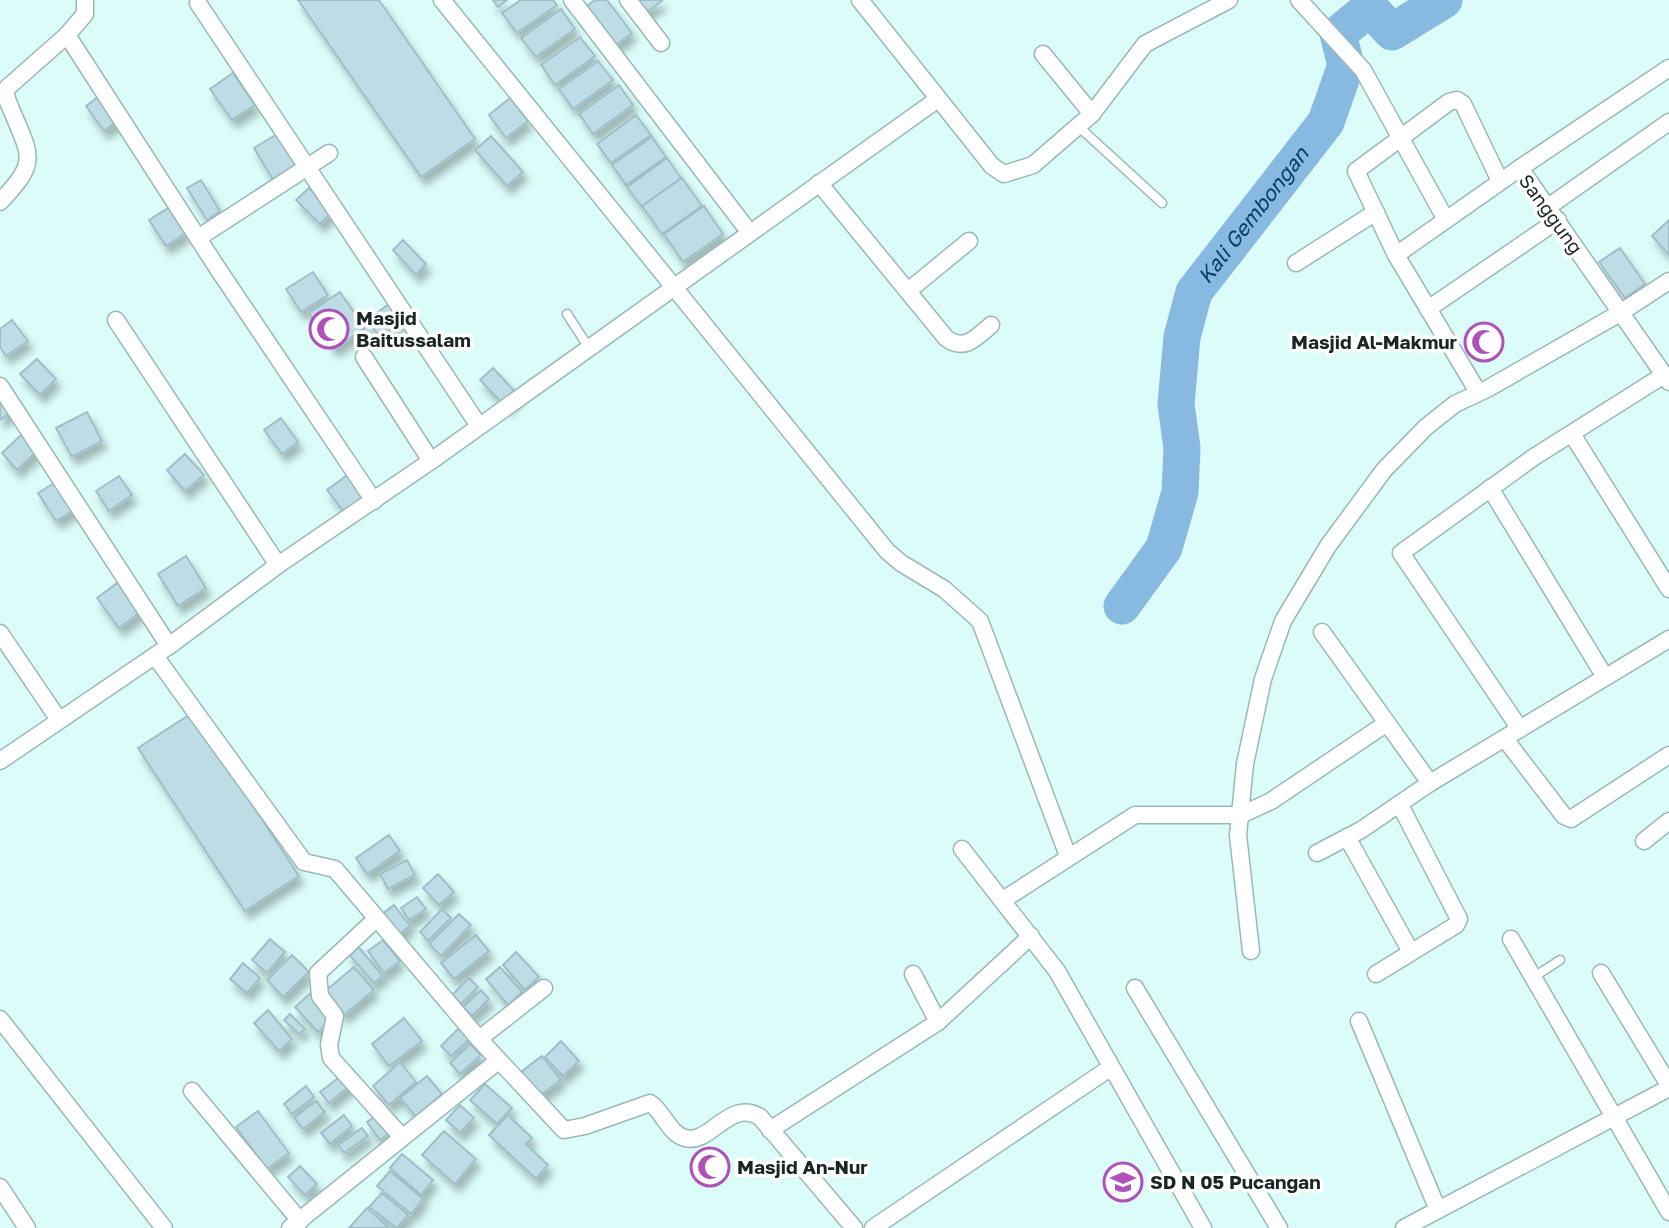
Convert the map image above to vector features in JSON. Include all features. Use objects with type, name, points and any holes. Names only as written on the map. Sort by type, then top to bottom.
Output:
[{"type":"street","points":[[0,202],[19,182],[26,170],[30,153],[4,90],[67,35],[85,14],[85,0]]},
{"type":"street","points":[[442,0],[887,551],[901,564],[944,589],[979,621],[1069,856]]},
{"type":"street","points":[[572,0],[750,233]]},
{"type":"street","points":[[628,0],[661,43]]},
{"type":"street","points":[[860,0],[992,166],[1004,174],[1033,165],[1092,114],[1123,76],[1139,48],[1229,0]]},
{"type":"street","points":[[1300,0],[1363,70],[1446,218]]},
{"type":"street","points":[[198,3],[305,168],[479,426]]},
{"type":"street","points":[[67,35],[198,238],[374,501]]},
{"type":"street","points":[[1042,54],[1092,114]]},
{"type":"street","points":[[1520,168],[1669,68]]},
{"type":"street","points":[[0,761],[155,656],[278,565],[431,461],[939,99]]},
{"type":"street","points":[[1478,392],[1396,255],[1356,170],[1449,102],[1459,101],[1500,181]]},
{"type":"street","points":[[1428,309],[1669,122]]},
{"type":"street","points":[[198,238],[329,153]]},
{"type":"street","name":"Sanggung","points":[[1396,255],[1520,168],[1667,378]]},
{"type":"street","points":[[819,183],[946,338],[955,345],[974,340],[991,325]]},
{"type":"street","points":[[1296,263],[1376,212]]},
{"type":"street","points":[[908,292],[968,241]]},
{"type":"street","points":[[1251,951],[1238,835],[1245,764],[1261,691],[1283,621],[1328,545],[1384,470],[1426,427],[1455,404],[1620,313],[1669,281]]},
{"type":"street","points":[[116,320],[278,565]]},
{"type":"street","points":[[364,357],[431,461]]},
{"type":"street","points":[[1520,729],[1401,553],[1490,488],[1572,434],[1667,378]]},
{"type":"street","points":[[0,386],[169,646]]},
{"type":"street","points":[[1572,434],[1669,589]]},
{"type":"street","points":[[1490,488],[1605,677]]},
{"type":"street","points":[[1322,632],[1430,783]]},
{"type":"street","points":[[0,633],[59,720]]},
{"type":"street","points":[[1317,853],[1348,837],[1430,783],[1669,639]]},
{"type":"street","points":[[155,656],[304,862],[332,867],[498,1061],[564,1130],[585,1126],[645,1103],[655,1106],[678,1134],[687,1139],[696,1138],[745,1111],[760,1117],[854,1228]]},
{"type":"street","points":[[1003,900],[1135,815],[1241,815],[1271,801],[1387,723]]},
{"type":"street","points":[[1505,739],[1564,816],[1571,819],[1669,755]]},
{"type":"street","points":[[1376,974],[1455,925],[1459,917],[1400,805]]},
{"type":"street","points":[[1644,841],[1669,821]]},
{"type":"street","points":[[1348,837],[1411,952]]},
{"type":"street","points":[[962,849],[1057,971],[1203,1228]]},
{"type":"street","points":[[376,919],[318,973],[317,988],[335,1016],[329,1045],[331,1058],[402,1137]]},
{"type":"street","points":[[770,1130],[938,1022],[1031,936]]},
{"type":"street","points":[[1511,939],[1669,1212]]},
{"type":"street","points":[[1404,1228],[1669,1087],[1601,973]]},
{"type":"street","points":[[913,974],[938,1022]]},
{"type":"street","points":[[479,1039],[544,988]]},
{"type":"street","points":[[1135,988],[1279,1228]]},
{"type":"street","points":[[0,1019],[164,1228]]},
{"type":"street","points":[[1359,1021],[1438,1210]]},
{"type":"street","points":[[192,1091],[295,1224],[498,1061]]},
{"type":"street","points":[[873,1228],[1110,1068]]},
{"type":"street","points":[[0,1187],[27,1228]]},
{"type":"lane","points":[[1078,126],[1162,203]]},
{"type":"lane","points":[[567,314],[589,348]]},
{"type":"lane","points":[[1534,977],[1560,960]]},
{"type":"building","points":[[298,0],[379,0],[475,139],[421,177]]},
{"type":"building","points":[[493,0],[507,0],[498,7]]},
{"type":"building","points":[[521,0],[553,0],[557,5],[517,33],[502,13]]},
{"type":"building","points":[[595,0],[607,0],[632,33],[612,48],[583,9]]},
{"type":"building","points":[[630,0],[661,0],[662,1],[642,16]]},
{"type":"building","points":[[561,9],[575,29],[536,57],[521,38]]},
{"type":"building","points":[[580,37],[595,56],[555,85],[541,65]]},
{"type":"building","points":[[598,61],[613,80],[573,109],[559,89]]},
{"type":"building","points":[[233,73],[255,105],[232,120],[210,89]]},
{"type":"building","points":[[619,85],[633,105],[593,134],[579,114]]},
{"type":"building","points":[[101,95],[120,119],[104,131],[86,106]]},
{"type":"building","points":[[510,98],[528,121],[506,138],[489,115]]},
{"type":"building","points":[[636,115],[651,135],[611,163],[597,144]]},
{"type":"building","points":[[277,134],[297,166],[274,181],[254,148]]},
{"type":"building","points":[[491,136],[523,172],[507,186],[475,150]]},
{"type":"building","points":[[652,137],[666,157],[626,185],[612,165]]},
{"type":"building","points":[[667,158],[681,178],[642,207],[627,187]]},
{"type":"building","points":[[682,178],[702,206],[662,234],[642,206]]},
{"type":"building","points":[[201,180],[220,211],[207,220],[187,188]]},
{"type":"building","points":[[309,188],[332,212],[320,224],[296,200]]},
{"type":"building","points":[[704,206],[723,234],[683,262],[664,234]]},
{"type":"building","points":[[170,207],[186,233],[166,246],[149,220]]},
{"type":"building","points":[[1669,220],[1669,255],[1652,236]]},
{"type":"building","points":[[403,240],[426,264],[416,275],[393,250]]},
{"type":"building","points":[[1620,248],[1645,284],[1625,298],[1599,262]]},
{"type":"building","points":[[313,272],[328,295],[301,312],[286,289]]},
{"type":"building","points":[[340,292],[365,328],[334,349],[309,313]]},
{"type":"building","points":[[389,304],[402,321],[380,337],[367,320]]},
{"type":"building","points":[[12,320],[28,341],[6,356],[0,347],[0,329]]},
{"type":"building","points":[[37,359],[56,379],[40,395],[20,374]]},
{"type":"building","points":[[493,368],[518,395],[506,407],[480,380]]},
{"type":"building","points":[[0,395],[12,412],[0,420]]},
{"type":"building","points":[[87,412],[102,441],[72,457],[56,428]]},
{"type":"building","points":[[281,418],[298,442],[282,454],[264,430]]},
{"type":"building","points":[[22,434],[37,451],[17,470],[2,453]]},
{"type":"building","points":[[185,454],[204,475],[185,491],[167,470]]},
{"type":"building","points":[[350,473],[367,496],[345,513],[327,490]]},
{"type":"building","points":[[119,476],[132,495],[109,511],[96,491]]},
{"type":"building","points":[[56,482],[74,510],[56,521],[38,493]]},
{"type":"building","points":[[186,556],[206,588],[178,606],[158,574]]},
{"type":"building","points":[[120,581],[142,611],[119,628],[97,598]]},
{"type":"building","points":[[192,713],[299,876],[245,911],[138,748]]},
{"type":"building","points":[[389,835],[400,851],[367,874],[356,858]]},
{"type":"building","points":[[407,860],[415,875],[388,889],[380,874]]},
{"type":"building","points":[[438,874],[454,892],[439,905],[423,888]]},
{"type":"building","points":[[417,897],[426,909],[409,920],[401,908]]},
{"type":"building","points":[[394,905],[410,926],[397,936],[381,915]]},
{"type":"building","points":[[442,909],[451,918],[428,941],[420,932]]},
{"type":"building","points":[[459,914],[471,925],[441,956],[429,944]]},
{"type":"building","points":[[476,935],[489,951],[454,979],[441,963]]},
{"type":"building","points":[[270,939],[285,952],[267,973],[252,960]]},
{"type":"building","points":[[383,940],[400,961],[384,973],[368,951]]},
{"type":"building","points":[[356,944],[383,976],[374,983],[347,952]]},
{"type":"building","points":[[516,952],[539,977],[525,990],[503,965]]},
{"type":"building","points":[[292,955],[309,972],[283,997],[267,980]]},
{"type":"building","points":[[243,963],[260,978],[247,993],[230,979]]},
{"type":"building","points":[[354,967],[374,990],[344,1015],[324,992]]},
{"type":"building","points":[[500,967],[522,992],[508,1005],[486,979]]},
{"type":"building","points":[[469,978],[478,987],[461,1004],[452,995]]},
{"type":"building","points":[[481,990],[489,999],[472,1016],[463,1007]]},
{"type":"building","points":[[312,992],[335,1017],[318,1032],[295,1007]]},
{"type":"building","points":[[268,1010],[292,1039],[279,1051],[254,1023]]},
{"type":"building","points":[[290,1014],[305,1029],[299,1034],[284,1020]]},
{"type":"building","points":[[404,1018],[422,1041],[389,1066],[372,1044]]},
{"type":"building","points":[[461,1026],[472,1037],[451,1056],[441,1046]]},
{"type":"building","points":[[561,1041],[579,1061],[563,1076],[545,1057]]},
{"type":"building","points":[[470,1044],[481,1055],[460,1074],[450,1063]]},
{"type":"building","points":[[542,1056],[561,1080],[535,1099],[517,1075]]},
{"type":"building","points":[[400,1062],[416,1082],[389,1105],[373,1086]]},
{"type":"building","points":[[342,1075],[351,1085],[329,1103],[320,1092]]},
{"type":"building","points":[[427,1076],[442,1094],[416,1117],[400,1098]]},
{"type":"building","points":[[485,1084],[512,1108],[497,1124],[470,1100]]},
{"type":"building","points":[[306,1086],[314,1097],[292,1114],[284,1104]]},
{"type":"building","points":[[316,1101],[325,1112],[303,1129],[294,1118]]},
{"type":"building","points":[[460,1105],[474,1118],[460,1133],[446,1120]]},
{"type":"building","points":[[258,1111],[289,1153],[267,1169],[236,1127]]},
{"type":"building","points":[[379,1114],[391,1132],[380,1140],[367,1122]]},
{"type":"building","points":[[344,1115],[352,1126],[330,1144],[321,1133]]},
{"type":"building","points":[[508,1115],[532,1138],[526,1144],[548,1165],[536,1179],[489,1135]]},
{"type":"building","points":[[362,1128],[368,1136],[344,1153],[338,1145]]},
{"type":"building","points":[[444,1131],[476,1159],[455,1184],[422,1155]]},
{"type":"building","points":[[402,1154],[433,1180],[421,1195],[390,1168]]},
{"type":"building","points":[[300,1166],[317,1184],[305,1195],[288,1177]]},
{"type":"building","points":[[390,1171],[423,1199],[411,1214],[377,1186]]},
{"type":"building","points":[[382,1193],[408,1215],[397,1228],[369,1207]]},
{"type":"building","points":[[367,1208],[389,1228],[349,1228]]},
{"type":"waterway","name":"Kali Gembongan","points":[[1122,606],[1164,548],[1180,492],[1182,448],[1176,404],[1182,337],[1194,292],[1326,122],[1346,65],[1338,34],[1370,8],[1392,32],[1444,0]]},
{"type":"place","name":"Masjid Baitussalam","points":[[329,329]]},
{"type":"place","name":"Masjid Al-Makmur","points":[[1484,342]]},
{"type":"place","name":"Masjid An-Nur","points":[[710,1167]]},
{"type":"place","name":"SD N 05 Pucangan","points":[[1123,1182]]}]
